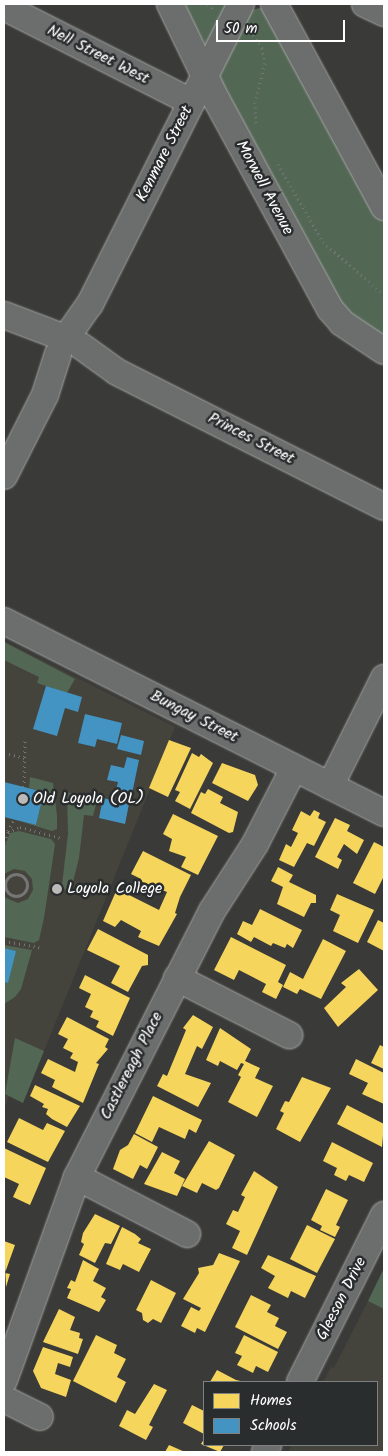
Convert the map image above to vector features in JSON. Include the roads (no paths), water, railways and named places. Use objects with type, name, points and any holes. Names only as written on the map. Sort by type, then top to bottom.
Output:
[{"type":"street","name":"Morwell Avenue","points":[[170,4],[330,309],[342,322],[384,351]]},
{"type":"street","points":[[274,4],[384,207]]},
{"type":"street","points":[[365,4],[384,13]]},
{"type":"street","name":"Nell Street West","points":[[4,7],[191,102]]},
{"type":"street","name":"Kenmare Street","points":[[4,476],[236,12]]},
{"type":"street","name":"Princes Street","points":[[13,319],[384,507]]},
{"type":"street","name":"Bungay Street","points":[[4,621],[384,813]]},
{"type":"street","points":[[330,786],[384,678]]},
{"type":"street","name":"Castlereagh Place","points":[[4,1380],[77,1177],[222,892],[255,844],[294,768]]},
{"type":"street","points":[[177,978],[289,1035]]},
{"type":"street","points":[[77,1177],[187,1234]]},
{"type":"street","name":"Gleeson Drive","points":[[301,1381],[384,1215]]},
{"type":"street","points":[[4,1398],[40,1418]]},
{"type":"place","name":"Old Loyola (OL)","points":[[23,799]]},
{"type":"place","name":"Loyola College","points":[[57,889]]}]
